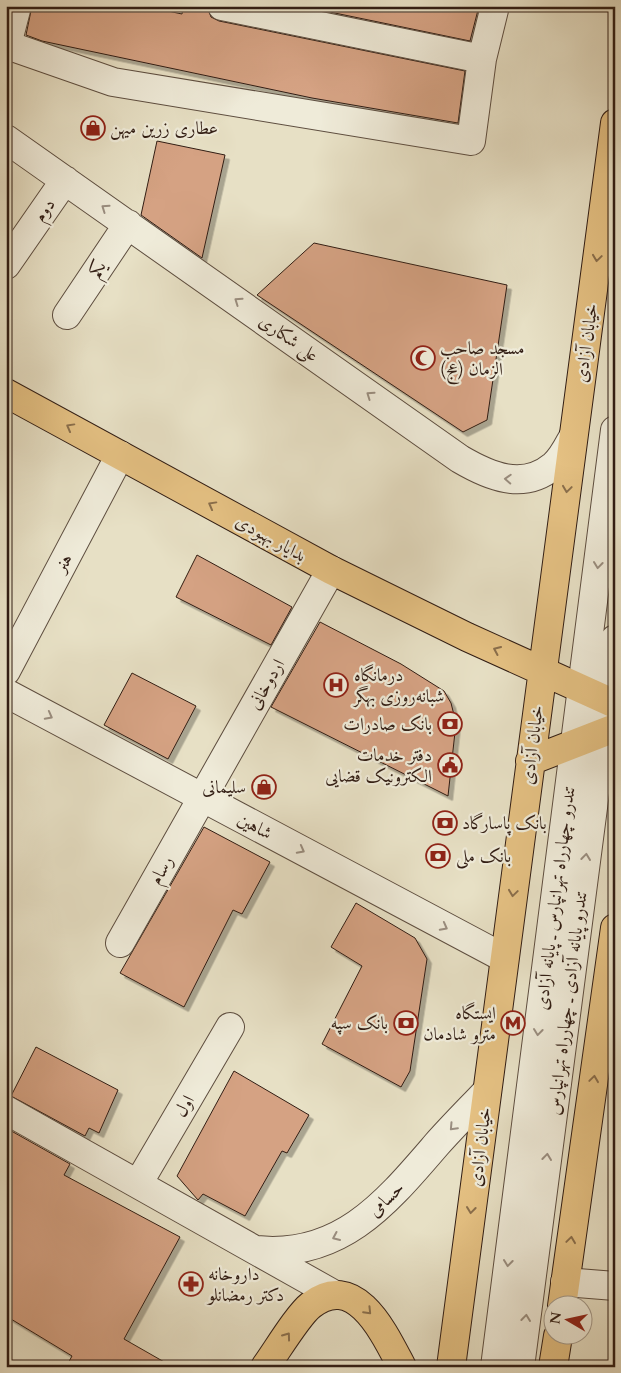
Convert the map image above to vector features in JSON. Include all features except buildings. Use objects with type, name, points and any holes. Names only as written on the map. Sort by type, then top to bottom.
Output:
[{"type":"main road","name":"خیابان آزادی","points":[[451,1367],[615,123]]},
{"type":"main road","name":"بدایار بهبودی","points":[[6,393],[331,570],[467,637],[611,702]]},
{"type":"main road","points":[[530,761],[609,731]]},
{"type":"main road","points":[[564,1294],[615,928]]},
{"type":"main road","points":[[265,1367],[309,1306],[321,1299],[335,1295],[355,1301],[368,1309],[382,1329],[402,1367]]},
{"type":"main road","points":[[553,1367],[556,1346]]},
{"type":"street","points":[[17,6],[7,45],[113,82],[471,141],[482,59],[495,6]]},
{"type":"street","points":[[222,6],[482,59]]},
{"type":"street","name":"علی شکاری","points":[[7,140],[460,460],[499,479],[522,480],[554,466],[573,437]]},
{"type":"street","name":"دوم","points":[[6,265],[65,180]]},
{"type":"street","name":"یکم","points":[[66,314],[128,224]]},
{"type":"street","name":"تندرو چهارراه تهرانپارس ـ پایانه آزادی","points":[[495,1367],[615,430]]},
{"type":"street","name":"هنر","points":[[6,671],[120,455]]},
{"type":"street","name":"اردوخانی","points":[[202,798],[331,570]]},
{"type":"street","name":"تندرو پایانه آزادی ـ چهارراه تهرانپارس","points":[[520,1367],[609,731],[615,639]]},
{"type":"street","name":"شاهین","points":[[6,693],[504,958]]},
{"type":"street","name":"رسام","points":[[120,943],[202,798]]},
{"type":"street","name":"اول","points":[[138,1184],[230,1027]]},
{"type":"street","name":"حسامی","points":[[255,1250],[274,1252],[307,1247],[330,1240],[352,1229],[388,1200],[487,1092]]},
{"type":"street","name":"حسامی","points":[[6,1110],[335,1295]]},
{"type":"street","points":[[564,1294],[615,1286]]},
{"type":"place","name":"عطاری زرین میهن","points":[[93,128]]},
{"type":"place","name":"مسجد صاحب الزمان (عج)","points":[[423,358]]},
{"type":"place","name":"درمانگاه شبانه‌روزی بهگر","points":[[336,685]]},
{"type":"place","name":"بانک صادرات","points":[[450,724]]},
{"type":"place","name":"دفتر خدمات الکترونیک قضایی","points":[[450,765]]},
{"type":"place","name":"سلیمانی","points":[[264,787]]},
{"type":"place","name":"بانک پاسارگاد","points":[[445,823]]},
{"type":"place","name":"بانک ملی","points":[[438,856]]},
{"type":"place","name":"بانک سپه","points":[[406,1023]]},
{"type":"place","name":"ایستگاه مترو شادمان","points":[[513,1023]]},
{"type":"place","name":"داروخانه دکتر رمضانلو","points":[[191,1284]]}]
